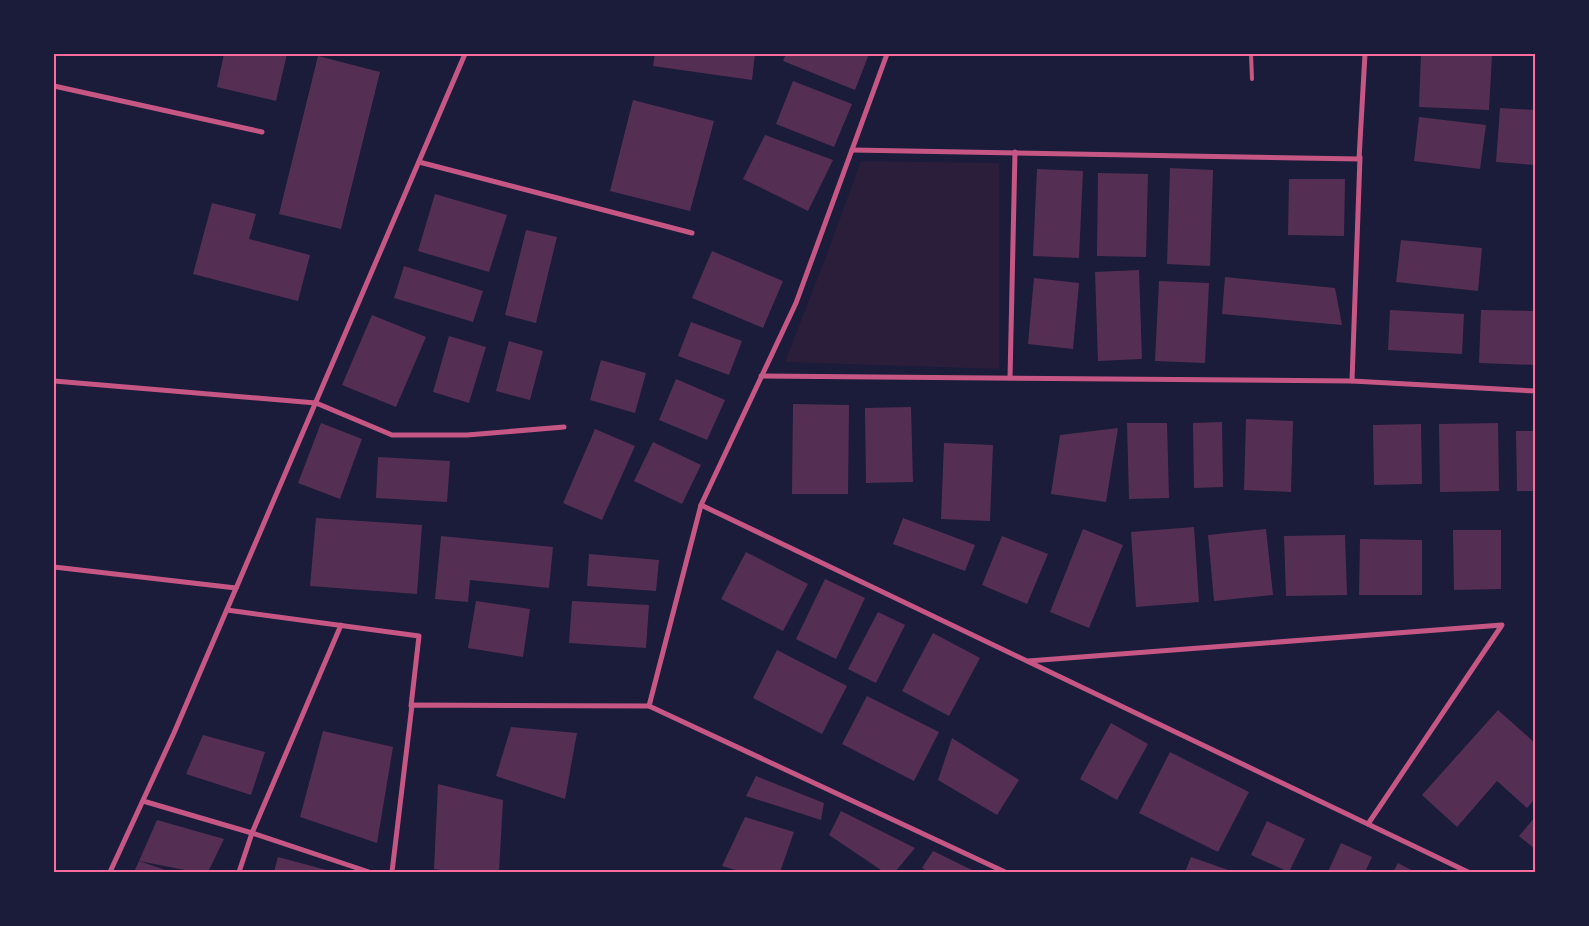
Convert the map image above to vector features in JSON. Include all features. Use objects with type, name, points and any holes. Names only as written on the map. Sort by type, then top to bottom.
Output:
[{"type":"street","points":[[110,872],[178,725],[465,54]]},
{"type":"street","points":[[650,706],[701,505],[796,303],[887,54]]},
{"type":"street","points":[[852,150],[1359,159],[1365,54]]},
{"type":"street","points":[[54,86],[262,132]]},
{"type":"street","points":[[1352,381],[1361,126]]},
{"type":"street","points":[[1010,378],[1015,152]]},
{"type":"street","points":[[419,162],[692,232]]},
{"type":"street","points":[[761,376],[1352,381],[1535,391]]},
{"type":"street","points":[[54,381],[316,403],[392,436],[467,436],[564,427]]},
{"type":"street","points":[[701,505],[1468,872]]},
{"type":"street","points":[[54,567],[236,588]]},
{"type":"street","points":[[227,610],[419,636],[392,872]]},
{"type":"street","points":[[1028,662],[1502,624],[1368,824]]},
{"type":"street","points":[[239,872],[252,834],[341,626]]},
{"type":"street","points":[[409,726],[412,705],[650,706],[1004,872]]},
{"type":"street","points":[[143,801],[369,872]]},
{"type":"lane","points":[[1251,54],[1252,79]]},
{"type":"shaded area","points":[[861,161],[999,163],[999,369],[785,362]]},
{"type":"building","points":[[224,54],[287,54],[276,101],[217,87]]},
{"type":"building","points":[[655,54],[755,54],[752,80],[653,66]]},
{"type":"building","points":[[786,54],[869,54],[855,90],[783,61]]},
{"type":"building","points":[[1421,54],[1492,55],[1489,110],[1419,107]]},
{"type":"building","points":[[318,56],[380,72],[341,229],[279,214]]},
{"type":"building","points":[[793,81],[852,104],[834,147],[776,124]]},
{"type":"building","points":[[633,100],[714,121],[690,211],[610,191]]},
{"type":"building","points":[[1500,108],[1535,110],[1535,165],[1496,162]]},
{"type":"building","points":[[1419,117],[1486,125],[1480,169],[1414,161]]},
{"type":"building","points":[[765,135],[833,160],[808,211],[743,179]]},
{"type":"building","points":[[1170,168],[1213,170],[1210,266],[1167,264]]},
{"type":"building","points":[[1037,169],[1083,171],[1079,258],[1033,256]]},
{"type":"building","points":[[1098,173],[1148,174],[1146,257],[1097,256]]},
{"type":"building","points":[[1289,179],[1345,179],[1344,236],[1288,235]]},
{"type":"building","points":[[435,194],[507,215],[489,272],[418,251]]},
{"type":"building","points":[[212,203],[256,214],[249,239],[310,255],[298,301],[193,274]]},
{"type":"building","points":[[526,230],[557,237],[536,323],[505,315]]},
{"type":"building","points":[[1401,240],[1482,248],[1478,291],[1396,282]]},
{"type":"building","points":[[712,251],[783,281],[763,328],[692,298]]},
{"type":"building","points":[[404,266],[483,291],[473,322],[394,298]]},
{"type":"building","points":[[1139,270],[1142,359],[1098,361],[1095,272]]},
{"type":"building","points":[[1225,277],[1335,288],[1342,325],[1222,314]]},
{"type":"building","points":[[1034,278],[1079,283],[1073,349],[1028,344]]},
{"type":"building","points":[[1159,281],[1209,283],[1205,363],[1155,361]]},
{"type":"building","points":[[1390,310],[1464,314],[1462,354],[1388,350]]},
{"type":"building","points":[[1481,310],[1535,311],[1535,365],[1479,363]]},
{"type":"building","points":[[372,315],[426,337],[396,407],[342,385]]},
{"type":"building","points":[[691,322],[742,341],[729,375],[678,356]]},
{"type":"building","points":[[449,336],[486,347],[469,403],[433,392]]},
{"type":"building","points":[[509,341],[543,351],[530,400],[496,391]]},
{"type":"building","points":[[601,360],[646,373],[635,413],[590,400]]},
{"type":"building","points":[[676,379],[725,400],[707,440],[659,420]]},
{"type":"building","points":[[793,404],[849,405],[848,494],[792,494]]},
{"type":"building","points":[[911,407],[913,482],[866,483],[865,408]]},
{"type":"building","points":[[1246,419],[1293,421],[1291,492],[1244,490]]},
{"type":"building","points":[[1222,422],[1223,487],[1194,488],[1193,423]]},
{"type":"building","points":[[321,423],[362,439],[340,499],[298,483]]},
{"type":"building","points":[[1127,423],[1167,423],[1169,498],[1129,499]]},
{"type":"building","points":[[1498,423],[1499,491],[1440,492],[1439,424]]},
{"type":"building","points":[[1421,424],[1422,484],[1374,485],[1373,425]]},
{"type":"building","points":[[1118,428],[1106,502],[1051,494],[1060,435]]},
{"type":"building","points":[[595,429],[635,446],[602,520],[563,503]]},
{"type":"building","points":[[1516,431],[1535,431],[1535,491],[1517,491]]},
{"type":"building","points":[[653,442],[701,465],[682,504],[634,481]]},
{"type":"building","points":[[944,443],[993,445],[990,521],[941,519]]},
{"type":"building","points":[[378,457],[450,461],[447,502],[376,498]]},
{"type":"building","points":[[316,518],[422,525],[417,594],[310,586]]},
{"type":"building","points":[[903,518],[975,545],[965,571],[893,544]]},
{"type":"building","points":[[1194,527],[1199,602],[1136,607],[1131,532]]},
{"type":"building","points":[[1083,529],[1123,545],[1089,628],[1050,612]]},
{"type":"building","points":[[1266,529],[1273,595],[1214,601],[1208,535]]},
{"type":"building","points":[[1453,530],[1501,530],[1501,589],[1454,590]]},
{"type":"building","points":[[1345,535],[1347,595],[1286,596],[1284,536]]},
{"type":"building","points":[[441,536],[553,547],[549,588],[470,580],[468,602],[435,599]]},
{"type":"building","points":[[1002,536],[1048,554],[1027,604],[982,585]]},
{"type":"building","points":[[1360,539],[1422,540],[1422,595],[1359,595]]},
{"type":"building","points":[[746,552],[808,584],[783,631],[721,599]]},
{"type":"building","points":[[589,554],[659,560],[656,591],[587,586]]},
{"type":"building","points":[[825,579],[865,598],[836,659],[796,639]]},
{"type":"building","points":[[476,601],[530,609],[523,657],[468,648]]},
{"type":"building","points":[[572,601],[649,605],[646,648],[569,643]]},
{"type":"building","points":[[878,612],[905,625],[876,683],[848,669]]},
{"type":"building","points":[[933,633],[980,658],[949,716],[902,691]]},
{"type":"building","points":[[777,650],[847,686],[822,734],[753,698]]},
{"type":"building","points":[[867,696],[939,732],[914,781],[842,744]]},
{"type":"building","points":[[1498,710],[1535,743],[1535,799],[1527,808],[1497,781],[1457,827],[1422,795]]},
{"type":"building","points":[[1111,723],[1148,744],[1117,800],[1080,779]]},
{"type":"building","points":[[511,727],[577,733],[565,799],[496,776]]},
{"type":"building","points":[[323,731],[393,747],[377,843],[300,817]]},
{"type":"building","points":[[203,735],[265,752],[251,795],[186,774]]},
{"type":"building","points":[[952,738],[1019,780],[997,815],[938,780]]},
{"type":"building","points":[[1170,752],[1249,792],[1218,852],[1139,813]]},
{"type":"building","points":[[756,776],[824,803],[821,820],[746,796]]},
{"type":"building","points":[[438,784],[503,800],[499,872],[452,872],[434,869]]},
{"type":"building","points":[[841,811],[915,848],[895,872],[884,872],[829,835]]},
{"type":"building","points":[[745,817],[794,832],[780,872],[742,872],[722,866]]},
{"type":"building","points":[[1535,817],[1535,849],[1519,836]]},
{"type":"building","points":[[157,820],[224,839],[208,872],[195,872],[139,861]]},
{"type":"building","points":[[1267,821],[1305,839],[1289,872],[1251,855]]},
{"type":"building","points":[[1341,843],[1372,857],[1365,872],[1328,872]]},
{"type":"building","points":[[933,851],[976,872],[929,872],[922,868]]},
{"type":"building","points":[[278,857],[334,872],[274,872]]},
{"type":"building","points":[[1191,857],[1234,872],[1185,872]]},
{"type":"building","points":[[139,861],[171,872],[134,872]]},
{"type":"building","points":[[1398,863],[1415,872],[1393,872]]}]
